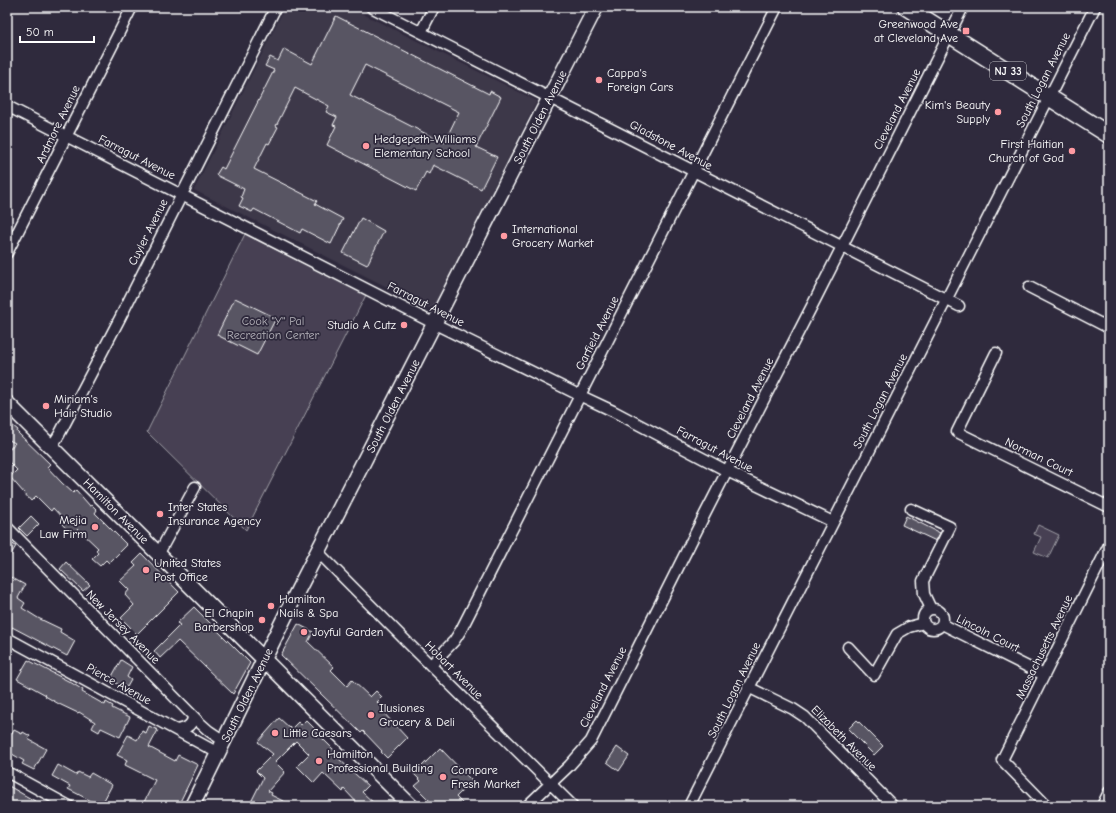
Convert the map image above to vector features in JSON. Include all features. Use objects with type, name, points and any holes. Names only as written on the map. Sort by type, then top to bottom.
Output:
[{"type":"main road","name":"South Olden Avenue","points":[[192,806],[318,552],[596,7]]},
{"type":"main road","name":"NJ 33","points":[[906,7],[1109,135]]},
{"type":"main road","name":"Hamilton Avenue","points":[[7,403],[52,446],[411,806]]},
{"type":"street","name":"Ardmore Avenue","points":[[7,253],[132,7]]},
{"type":"street","name":"Cuyler Avenue","points":[[52,446],[120,318],[276,7]]},
{"type":"street","name":"Gladstone Avenue","points":[[371,7],[959,306]]},
{"type":"street","points":[[421,32],[434,7]]},
{"type":"street","name":"Garfield Avenue","points":[[431,665],[454,641],[461,630],[777,7]]},
{"type":"street","name":"Cleveland Avenue","points":[[527,806],[569,766],[591,741],[963,7]]},
{"type":"street","name":"South Logan Avenue","points":[[689,806],[716,755],[748,687],[1095,7]]},
{"type":"street","name":"Farragut Avenue","points":[[7,106],[434,324],[656,432],[727,471],[833,522]]},
{"type":"street","points":[[1029,287],[1109,328]]},
{"type":"street","name":"Norman Court","points":[[996,353],[957,432],[1109,507]]},
{"type":"street","points":[[159,553],[195,487]]},
{"type":"street","points":[[848,647],[874,675],[897,634],[909,627],[924,623],[923,616],[927,610],[931,609],[924,594],[923,581],[950,527],[911,509]]},
{"type":"street","name":"New Jersey Avenue","points":[[7,528],[193,716],[209,731],[224,741]]},
{"type":"street","name":"Massachusetts Avenue","points":[[1047,806],[1002,760],[1109,545]]},
{"type":"street","name":"Hobart Avenue","points":[[318,552],[573,806]]},
{"type":"street","name":"Lincoln Court","points":[[924,623],[928,628],[932,629],[938,628],[942,624],[943,619],[941,613],[938,610],[931,609]]},
{"type":"street","name":"Lincoln Court","points":[[942,624],[1044,675]]},
{"type":"street","name":"Pierce Avenue","points":[[7,638],[218,754]]},
{"type":"street","name":"Elizabeth Avenue","points":[[748,687],[793,709],[805,717],[888,804]]},
{"type":"street","points":[[176,730],[189,726],[193,720],[193,716]]},
{"type":"street","points":[[7,772],[69,806]]},
{"type":"street","points":[[1102,806],[1109,792]]},
{"type":"shaded area","name":"Hedgepeth-Williams Elementary School","points":[[285,7],[349,7],[537,101],[433,310],[194,190]]},
{"type":"green space","name":"Cook \"Y\" Pal Recreation Center","points":[[245,234],[366,295],[246,530],[147,432]]},
{"type":"green space","points":[[1038,525],[1059,535],[1048,558],[1034,552],[1041,537],[1034,534]]},
{"type":"building","points":[[336,16],[489,94],[490,91],[501,97],[476,147],[497,157],[481,189],[433,165],[429,174],[426,172],[416,191],[327,145],[336,126],[333,125],[337,117],[326,112],[329,106],[295,88],[276,126],[278,127],[269,144],[267,143],[254,169],[317,201],[315,204],[343,219],[331,244],[302,229],[300,233],[254,209],[252,212],[239,206],[243,198],[241,197],[244,189],[216,175],[221,167],[224,169],[274,70],[265,66],[270,57],[278,61],[284,49],[312,64]],"holes":[[[365,65],[459,112],[444,143],[350,95]]]},
{"type":"building","points":[[361,218],[384,231],[367,265],[343,253]]},
{"type":"building","points":[[235,298],[276,318],[257,355],[217,335]]},
{"type":"building","points":[[7,421],[18,430],[17,432],[50,464],[47,467],[62,483],[73,493],[76,490],[90,506],[92,505],[97,510],[95,513],[127,545],[109,563],[106,560],[100,566],[92,559],[98,553],[96,550],[98,548],[78,529],[72,535],[62,524],[65,521],[53,508],[51,511],[36,496],[31,501],[10,477],[17,470],[7,460],[7,452],[15,443],[7,439]]},
{"type":"building","points":[[31,516],[39,524],[27,536],[19,528]]},
{"type":"building","points":[[906,516],[940,533],[936,541],[902,525]]},
{"type":"building","points":[[7,541],[16,546],[7,561]]},
{"type":"building","points":[[142,554],[179,592],[137,634],[121,618],[134,605],[125,595],[129,590],[120,581],[136,566],[133,563]]},
{"type":"building","points":[[66,562],[90,585],[83,591],[60,569]]},
{"type":"building","points":[[7,575],[25,585],[18,598],[25,603],[22,608],[38,618],[61,629],[60,632],[75,641],[67,656],[12,627],[9,632],[7,632]]},
{"type":"building","points":[[194,607],[250,663],[233,694],[178,641],[160,658],[154,651],[180,625],[177,623]]},
{"type":"building","points":[[298,624],[313,632],[308,642],[334,667],[331,670],[347,686],[352,680],[370,697],[376,691],[382,697],[377,702],[384,709],[382,711],[407,738],[387,758],[363,731],[361,733],[281,655]]},
{"type":"building","points":[[28,660],[70,682],[83,690],[82,692],[105,705],[106,702],[113,706],[112,708],[130,717],[120,737],[101,728],[99,732],[92,728],[95,722],[79,712],[78,713],[59,704],[17,679]]},
{"type":"building","points":[[121,660],[132,667],[127,677],[131,680],[127,687],[110,680]]},
{"type":"building","points":[[279,718],[291,729],[298,722],[301,725],[306,720],[340,756],[338,758],[368,786],[362,792],[377,806],[360,806],[344,789],[343,792],[323,773],[314,783],[297,766],[309,754],[296,741],[275,762],[285,772],[268,791],[272,793],[271,795],[293,806],[249,806],[263,778],[256,771],[273,754],[258,742]]},
{"type":"building","points":[[857,720],[883,746],[874,755],[848,729]]},
{"type":"building","points":[[149,726],[158,730],[149,747],[175,761],[178,755],[198,765],[178,806],[142,806],[155,780],[125,765],[127,760],[117,755],[128,735],[137,740],[142,731],[146,733]]},
{"type":"building","points":[[14,730],[22,734],[23,732],[30,736],[28,739],[46,749],[34,770],[22,764],[24,761],[7,751],[7,731],[12,734]]},
{"type":"building","points":[[617,747],[629,756],[619,771],[607,762]]},
{"type":"building","name":"Compare Fresh Market","points":[[440,748],[472,781],[456,797],[465,806],[435,806],[415,786],[421,781],[414,774]]},
{"type":"building","points":[[58,765],[76,775],[78,772],[88,777],[91,773],[112,785],[101,806],[68,789],[70,786],[52,776]]},
{"type":"building","points":[[7,785],[26,796],[44,806],[7,806]]},
{"type":"place","name":"Greenwood Ave at Cleveland Ave","points":[[966,31]]},
{"type":"place","name":"Cappa's Foreign Cars","points":[[599,80]]},
{"type":"place","name":"Kim's Beauty Supply","points":[[998,112]]},
{"type":"place","name":"Hedgepeth-Williams Elementary School","points":[[366,146]]},
{"type":"place","name":"First Haitian Church of God","points":[[1072,151]]},
{"type":"place","name":"International Grocery Market","points":[[504,236]]},
{"type":"place","name":"Studio A Cutz","points":[[404,325]]},
{"type":"place","name":"Miriam's Hair Studio","points":[[46,406]]},
{"type":"place","name":"Inter States Insurance Agency","points":[[160,514]]},
{"type":"place","name":"Mejia Law Firm","points":[[95,527]]},
{"type":"place","name":"United States Post Office","points":[[146,570]]},
{"type":"place","name":"Hamilton Nails & Spa","points":[[271,606]]},
{"type":"place","name":"El Chapin Barbershop","points":[[262,620]]},
{"type":"place","name":"Joyful Garden","points":[[304,632]]},
{"type":"place","name":"Ilusiones Grocery & Deli","points":[[371,715]]},
{"type":"place","name":"Little Caesars","points":[[275,733]]},
{"type":"place","name":"Hamilton Professional Building","points":[[319,761]]},
{"type":"place","name":"Compare Fresh Market","points":[[443,777]]}]
